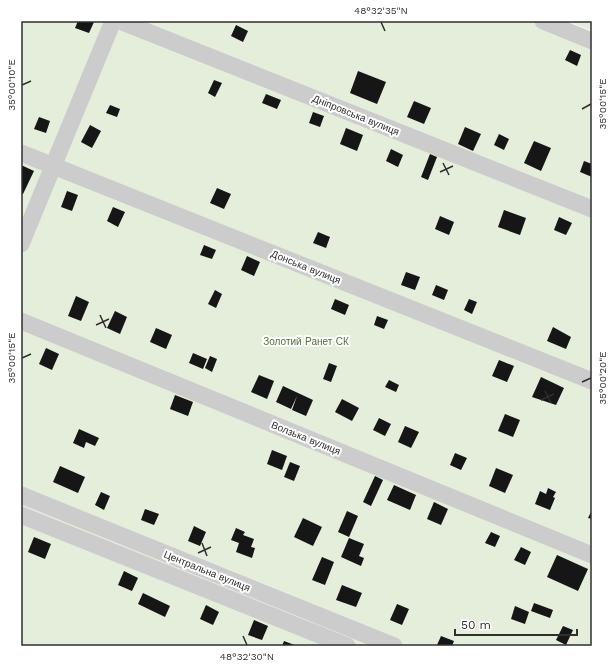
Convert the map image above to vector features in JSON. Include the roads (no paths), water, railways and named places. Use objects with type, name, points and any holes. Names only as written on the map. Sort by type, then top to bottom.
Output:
[{"type":"street","points":[[21,244],[113,21]]},
{"type":"street","name":"Дніпровська вулиця","points":[[120,21],[592,209]]},
{"type":"street","points":[[543,21],[592,41]]},
{"type":"street","name":"Донська вулиця","points":[[21,153],[592,381]]},
{"type":"street","name":"Волзька вулиця","points":[[21,321],[592,555]]},
{"type":"street","name":"Центральна вулиця","points":[[21,495],[394,646]]},
{"type":"street","name":"Центральна вулиця","points":[[21,515],[347,646]]},
{"type":"park label","name":"Золотий Ранет СК","points":[[306,341]]}]
